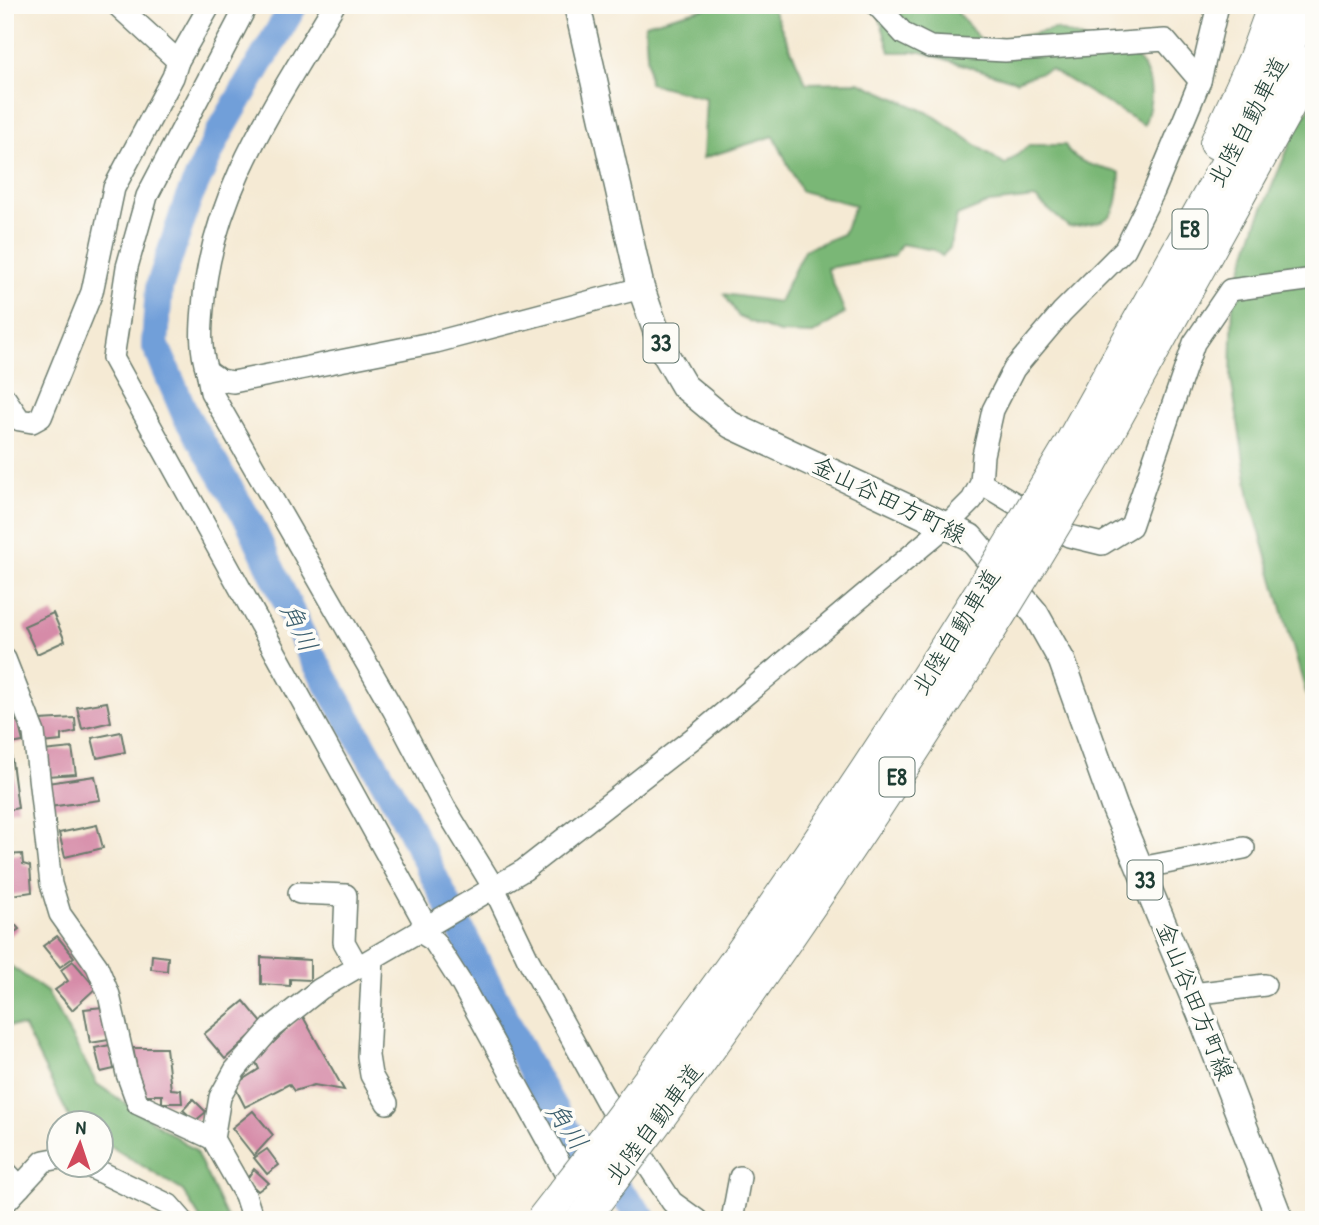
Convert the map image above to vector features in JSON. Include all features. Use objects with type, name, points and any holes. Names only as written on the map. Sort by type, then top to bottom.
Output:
[{"type":"highway","points":[[1089,410],[1248,73],[1274,5]]},
{"type":"highway","name":"北陸自動車道","points":[[582,1220],[689,1078],[834,874],[994,627],[1078,458],[1089,410],[1242,136],[1308,5]]},
{"type":"highway","name":"北陸自動車道","points":[[542,1220],[656,1073],[811,856],[925,682],[1078,458],[1314,60]]},
{"type":"main road","name":"金山谷田方町線","points":[[577,5],[641,288],[663,350],[684,386],[698,401],[731,425],[970,537],[987,554],[1047,632],[1062,661],[1140,869],[1193,995],[1280,1220]]},
{"type":"street","points":[[117,5],[178,61]]},
{"type":"street","points":[[5,398],[20,420],[32,422],[41,417],[92,292],[114,188],[173,77],[178,61],[210,5]]},
{"type":"street","points":[[247,5],[147,197],[127,267],[113,359],[375,829],[423,920],[422,931]]},
{"type":"street","points":[[334,5],[250,150],[222,211],[204,288],[202,355],[211,392],[394,711],[610,1108],[672,1202],[697,1220]]},
{"type":"street","points":[[877,5],[904,34],[930,47],[1005,51],[1165,40],[1200,81]]},
{"type":"street","points":[[238,1220],[217,1147],[220,1097],[235,1070],[272,1027],[320,989],[524,870],[701,732],[947,525],[972,500],[981,483],[983,456],[993,410],[1014,369],[1062,312],[1125,249],[1154,191],[1200,81],[1218,5]]},
{"type":"street","points":[[981,483],[1069,536],[1102,544],[1131,526],[1194,342],[1230,290],[1314,279]]},
{"type":"street","points":[[207,371],[220,380],[233,382],[436,342],[641,288]]},
{"type":"street","points":[[5,659],[34,733],[51,884],[60,914],[97,966],[109,995],[127,1074],[138,1104],[217,1147],[245,1195],[253,1220]]},
{"type":"street","points":[[1140,869],[1244,848]]},
{"type":"street","points":[[299,893],[346,895],[344,942],[365,963],[368,1056],[371,1075],[387,1104]]},
{"type":"street","points":[[422,931],[435,941],[461,983],[591,1220]]},
{"type":"street","points":[[1193,995],[1265,985]]},
{"type":"street","points":[[5,1203],[12,1179],[46,1160]]},
{"type":"street","points":[[732,1220],[740,1177]]},
{"type":"street","points":[[116,1179],[169,1205],[183,1220]]},
{"type":"green space","points":[[716,5],[771,5],[806,83],[859,82],[931,114],[1005,165],[1029,145],[1065,145],[1081,161],[1120,173],[1115,209],[1105,220],[1069,227],[1035,198],[989,203],[957,216],[950,248],[942,256],[934,250],[901,244],[894,256],[827,268],[845,313],[813,334],[779,333],[739,317],[724,294],[779,302],[804,250],[843,234],[855,205],[801,191],[774,136],[703,158],[706,98],[649,83],[645,24]]},
{"type":"green space","points":[[876,5],[951,5],[984,44],[1055,29],[1136,58],[1147,73],[1149,81],[1149,108],[1144,125],[1050,69],[1016,81],[922,52],[890,52]]},
{"type":"green space","points":[[1314,99],[1314,720],[1250,498],[1231,378],[1233,296],[1257,222],[1292,139]]},
{"type":"green space","points":[[5,962],[47,992],[97,1084],[195,1150],[228,1220],[201,1220],[183,1191],[116,1150],[116,1110],[66,1110],[24,1027],[5,1025]]},
{"type":"building","points":[[53,613],[65,641],[37,654],[24,626]]},
{"type":"building","points":[[107,702],[111,722],[82,729],[77,707]]},
{"type":"building","points":[[75,718],[76,732],[61,735],[61,741],[42,743],[40,720]]},
{"type":"building","points":[[18,721],[23,742],[5,745],[5,723]]},
{"type":"building","points":[[121,732],[125,752],[97,758],[92,738]]},
{"type":"building","points":[[72,748],[76,774],[47,776],[43,751]]},
{"type":"building","points":[[11,754],[18,808],[5,811],[5,755]]},
{"type":"building","points":[[95,776],[100,800],[49,807],[47,783]]},
{"type":"building","points":[[97,825],[103,848],[65,857],[59,833]]},
{"type":"building","points":[[22,854],[23,864],[30,866],[32,892],[12,895],[10,881],[5,881],[5,855]]},
{"type":"building","points":[[12,921],[19,929],[7,938],[5,927]]},
{"type":"building","points":[[57,936],[74,957],[60,967],[43,946]]},
{"type":"building","points":[[152,955],[168,957],[167,971],[151,969]]},
{"type":"building","points":[[261,957],[310,960],[310,980],[290,979],[290,986],[261,984]]},
{"type":"building","points":[[73,961],[96,988],[72,1010],[55,990],[68,981],[61,970]]},
{"type":"building","points":[[244,1001],[263,1024],[225,1059],[204,1034]]},
{"type":"building","points":[[103,1007],[109,1040],[90,1043],[84,1009]]},
{"type":"building","points":[[302,1015],[344,1090],[314,1085],[294,1091],[289,1084],[245,1107],[234,1085],[259,1069],[255,1060]]},
{"type":"building","points":[[110,1045],[114,1069],[101,1072],[95,1048]]},
{"type":"building","points":[[133,1048],[166,1048],[171,1089],[181,1090],[182,1103],[162,1103],[162,1095],[142,1095]]},
{"type":"building","points":[[193,1099],[206,1112],[195,1121],[183,1110]]},
{"type":"building","points":[[253,1111],[273,1135],[254,1156],[232,1128]]},
{"type":"building","points":[[267,1149],[279,1165],[267,1174],[254,1158]]},
{"type":"building","points":[[254,1169],[269,1183],[258,1191],[246,1180]]},
{"type":"waterway","name":"角川","points":[[294,5],[218,135],[188,200],[159,288],[155,344],[186,416],[249,521],[309,651],[400,809],[530,1068],[566,1130],[644,1220]]}]
